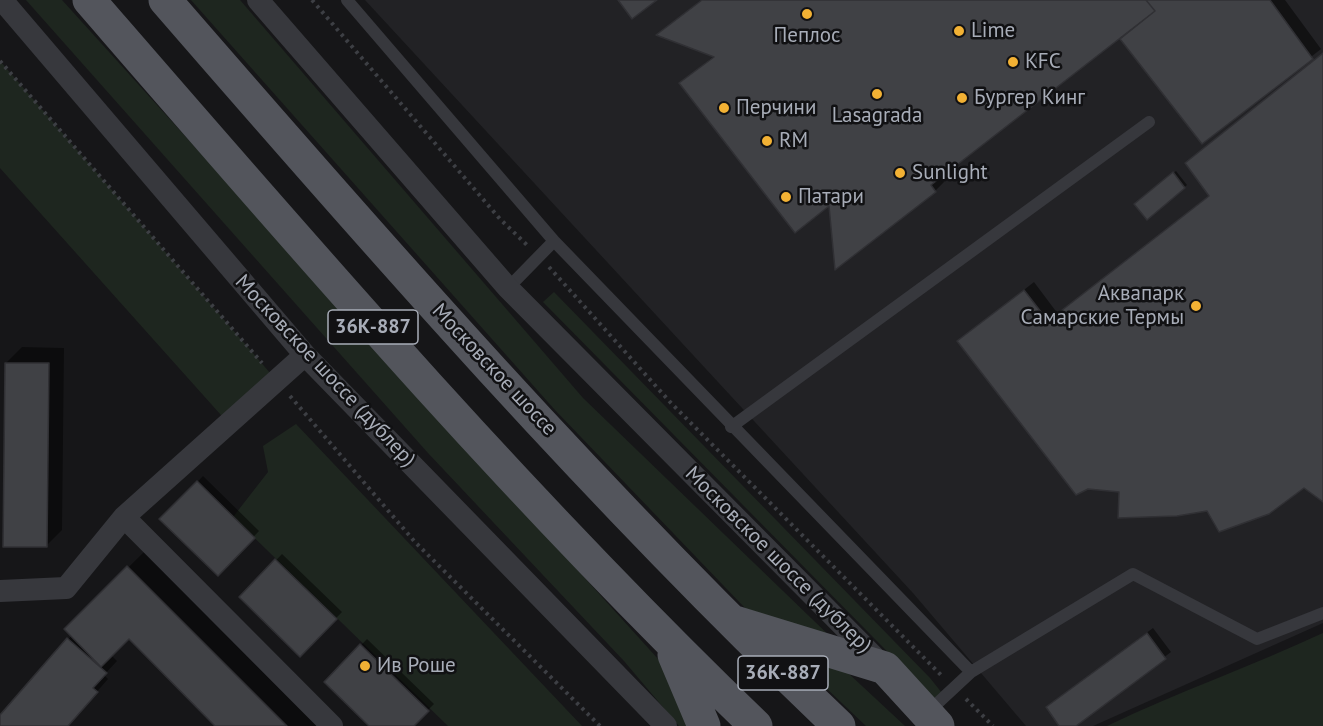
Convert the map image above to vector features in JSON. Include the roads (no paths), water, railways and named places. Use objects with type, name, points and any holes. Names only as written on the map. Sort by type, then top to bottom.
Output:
[{"type":"main road","name":"36К-887","points":[[90,0],[369,323],[669,642],[756,726]]},
{"type":"main road","name":"Московское шоссе","points":[[165,0],[412,282],[727,620],[839,726]]},
{"type":"main road","points":[[727,620],[885,668],[932,720]]},
{"type":"main road","points":[[669,642],[704,726]]},
{"type":"street","name":"Московское шоссе (дублер)","points":[[2,0],[305,355],[666,726]]},
{"type":"street","name":"Московское шоссе (дублер)","points":[[258,0],[508,288],[885,668]]},
{"type":"street","points":[[0,591],[66,588],[124,518],[305,355]]},
{"type":"street","points":[[124,518],[332,726]]},
{"type":"lane","points":[[346,0],[554,241],[731,427],[971,672]]},
{"type":"lane","points":[[731,427],[1149,122]]},
{"type":"lane","points":[[508,288],[554,241]]},
{"type":"lane","points":[[932,720],[971,672],[1134,574],[1257,639],[1323,613]]},
{"type":"place","name":"Пеплос","points":[[807,14]]},
{"type":"place","name":"Lime","points":[[959,31]]},
{"type":"place","name":"KFC","points":[[1013,62]]},
{"type":"place","name":"Lasagrada","points":[[877,94]]},
{"type":"place","name":"Бургер Кинг","points":[[962,98]]},
{"type":"place","name":"Перчини","points":[[724,108]]},
{"type":"place","name":"RM","points":[[767,141]]},
{"type":"place","name":"Sunlight","points":[[900,173]]},
{"type":"place","name":"Патари","points":[[786,197]]},
{"type":"place","name":"Аквапарк Самарские Термы","points":[[1196,306]]},
{"type":"place","name":"Ив Роше","points":[[365,666]]}]
